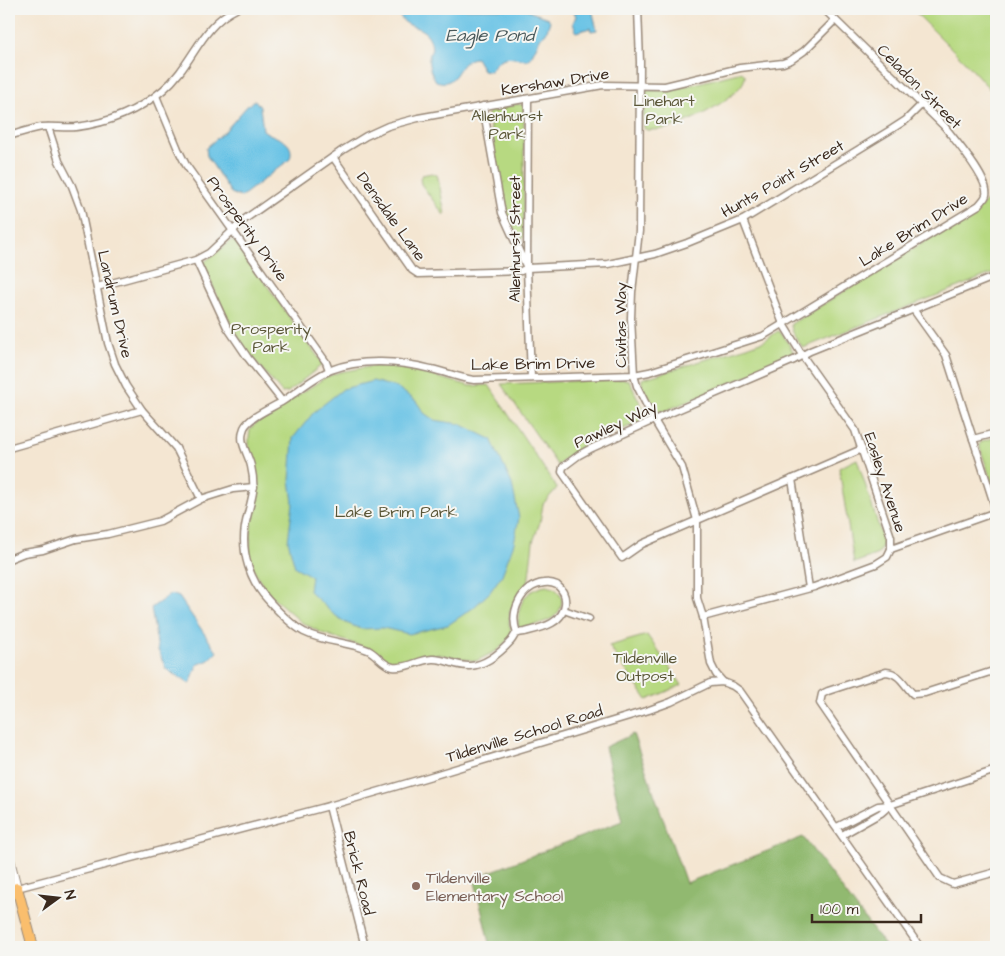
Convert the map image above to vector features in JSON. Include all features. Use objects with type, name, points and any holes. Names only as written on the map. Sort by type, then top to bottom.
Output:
[{"type":"main road","points":[[13,889],[33,947]]},
{"type":"street","points":[[9,136],[40,128],[75,127],[103,122],[126,114],[156,96],[178,74],[208,31],[219,19],[236,9]]},
{"type":"street","name":"Civitas Way","points":[[638,9],[640,86],[639,231],[631,318],[634,375],[637,386],[654,420],[682,467],[697,520],[697,598],[703,616],[711,664],[723,682]]},
{"type":"street","name":"Celadon Street","points":[[824,9],[944,127],[958,143],[983,181],[986,190]]},
{"type":"street","name":"Kershaw Drive","points":[[234,231],[245,220],[333,157],[366,136],[388,126],[418,118],[603,85],[665,86],[740,68],[782,63],[804,52],[835,20]]},
{"type":"street","name":"Prosperity Drive","points":[[156,96],[186,165],[326,362],[329,370]]},
{"type":"street","name":"Allenhurst Street","points":[[528,99],[527,268],[531,378]]},
{"type":"street","name":"Hunts Point Street","points":[[527,268],[608,264],[635,259],[687,243],[743,220],[906,120],[921,105]]},
{"type":"street","points":[[483,106],[502,213],[527,268]]},
{"type":"street","name":"Landrum Drive","points":[[48,127],[59,161],[72,186],[81,210],[108,343],[115,364],[126,386],[142,410],[176,448],[201,499]]},
{"type":"street","name":"Densdale Lane","points":[[333,157],[412,270],[418,274],[521,270],[527,268]]},
{"type":"street","name":"Lake Brim Drive","points":[[564,610],[562,616],[554,622],[517,633],[489,660],[472,666],[435,659],[420,660],[408,666],[392,667],[379,660],[370,651],[305,632],[290,622],[267,599],[254,579],[246,561],[244,545],[245,527],[254,487],[251,464],[242,438],[244,427],[252,419],[329,370],[347,365],[390,362],[431,369],[465,379],[634,375],[650,372],[752,341],[979,205],[986,196],[986,190]]},
{"type":"street","name":"Easley Avenue","points":[[703,616],[809,588],[876,564],[887,557],[891,548],[891,537],[855,430],[802,355],[783,324],[743,220]]},
{"type":"street","points":[[97,287],[196,260],[209,253],[234,231]]},
{"type":"street","points":[[196,260],[227,327],[248,358],[282,401]]},
{"type":"street","name":"Pawley Way","points":[[862,449],[642,544],[622,558],[562,472],[563,467],[578,454],[802,355],[996,276]]},
{"type":"street","points":[[891,548],[996,511],[946,355],[914,309]]},
{"type":"street","points":[[9,448],[142,410]]},
{"type":"street","points":[[973,439],[996,433]]},
{"type":"street","points":[[792,479],[809,588]]},
{"type":"street","points":[[9,559],[76,539],[108,534],[160,521],[201,499],[233,489],[254,487]]},
{"type":"street","points":[[517,633],[514,627],[518,602],[526,591],[537,584],[548,582],[556,584],[562,590],[565,598],[564,610],[589,619]]},
{"type":"street","points":[[996,670],[925,693],[913,694],[901,678],[893,672],[886,672],[828,691],[822,694],[820,702],[940,878],[953,884],[996,872]]},
{"type":"street","points":[[723,682],[740,691],[920,947]]},
{"type":"street","name":"Tildenville School Road","points":[[13,889],[329,806],[648,710],[671,702],[710,683],[723,682]]},
{"type":"street","points":[[837,827],[878,806],[890,805],[996,770]]},
{"type":"street","points":[[842,835],[881,813],[890,805]]},
{"type":"street","name":"Brick Road","points":[[329,806],[365,947]]},
{"type":"street","points":[[9,856],[13,889]]},
{"type":"green space","points":[[912,9],[996,9],[996,96],[969,66]]},
{"type":"green space","name":"Linehart Park","points":[[742,72],[745,75],[738,90],[707,112],[670,127],[651,130],[644,128],[644,91],[667,90]]},
{"type":"green space","name":"Allenhurst Park","points":[[518,104],[524,107],[524,237],[520,239],[516,237],[505,212],[488,114],[490,110]]},
{"type":"green space","points":[[432,173],[437,175],[438,178],[444,215],[421,184],[420,178],[422,175]]},
{"type":"green space","points":[[996,181],[996,272],[803,348],[793,333],[791,324],[981,207],[988,197],[990,191],[989,184]]},
{"type":"green space","name":"Prosperity Park","points":[[231,241],[236,242],[323,364],[288,392],[282,393],[247,351],[227,319],[203,263]]},
{"type":"green space","points":[[778,331],[782,333],[794,353],[791,357],[658,414],[652,407],[643,388],[642,379],[764,341]]},
{"type":"green space","name":"Lake Brim Park","points":[[373,366],[404,368],[470,386],[489,385],[557,488],[543,504],[540,522],[533,542],[528,585],[510,610],[509,624],[512,635],[498,650],[476,661],[437,654],[400,664],[383,661],[370,649],[322,633],[301,622],[266,591],[249,562],[255,465],[249,449],[250,430],[257,422],[326,377],[340,372]]},
{"type":"green space","points":[[629,380],[647,414],[646,418],[641,422],[573,452],[558,466],[501,384]]},
{"type":"green space","points":[[996,438],[996,494],[979,445],[982,441]]},
{"type":"green space","points":[[857,459],[884,543],[878,554],[854,563],[839,468]]},
{"type":"green space","points":[[546,586],[559,592],[562,599],[557,614],[549,620],[523,629],[518,626],[519,611],[523,600],[532,591]]},
{"type":"green space","name":"Tildenville Outpost","points":[[647,635],[682,685],[647,700],[609,646]]},
{"type":"green space","points":[[633,734],[686,883],[803,837],[886,947],[490,947],[474,878],[622,821],[605,747]]},
{"type":"water","name":"Eagle Pond","points":[[397,9],[527,9],[548,18],[550,21],[546,33],[541,37],[528,60],[503,59],[490,71],[483,70],[476,58],[464,63],[454,78],[444,82],[436,81],[430,69],[429,58],[432,49],[427,34],[405,22],[400,17]]},
{"type":"water","points":[[592,9],[597,30],[591,31],[590,28],[576,32],[573,23],[576,16],[574,12]]},
{"type":"water","points":[[255,100],[260,107],[263,130],[287,143],[291,152],[290,159],[241,197],[231,193],[207,156],[206,148]]},
{"type":"water","name":"Lake Brim Park","points":[[373,381],[398,388],[416,401],[424,413],[434,420],[460,424],[491,439],[512,484],[519,518],[514,543],[502,575],[490,592],[473,608],[448,625],[409,634],[383,628],[361,629],[346,623],[332,613],[309,591],[311,576],[295,567],[288,541],[293,503],[290,480],[293,438],[314,412],[343,389]]},
{"type":"water","points":[[171,594],[179,597],[217,652],[209,660],[197,665],[190,684],[166,669],[158,650],[151,608]]},
{"type":"place","name":"Tildenville Elementary School","points":[[416,886]]}]
